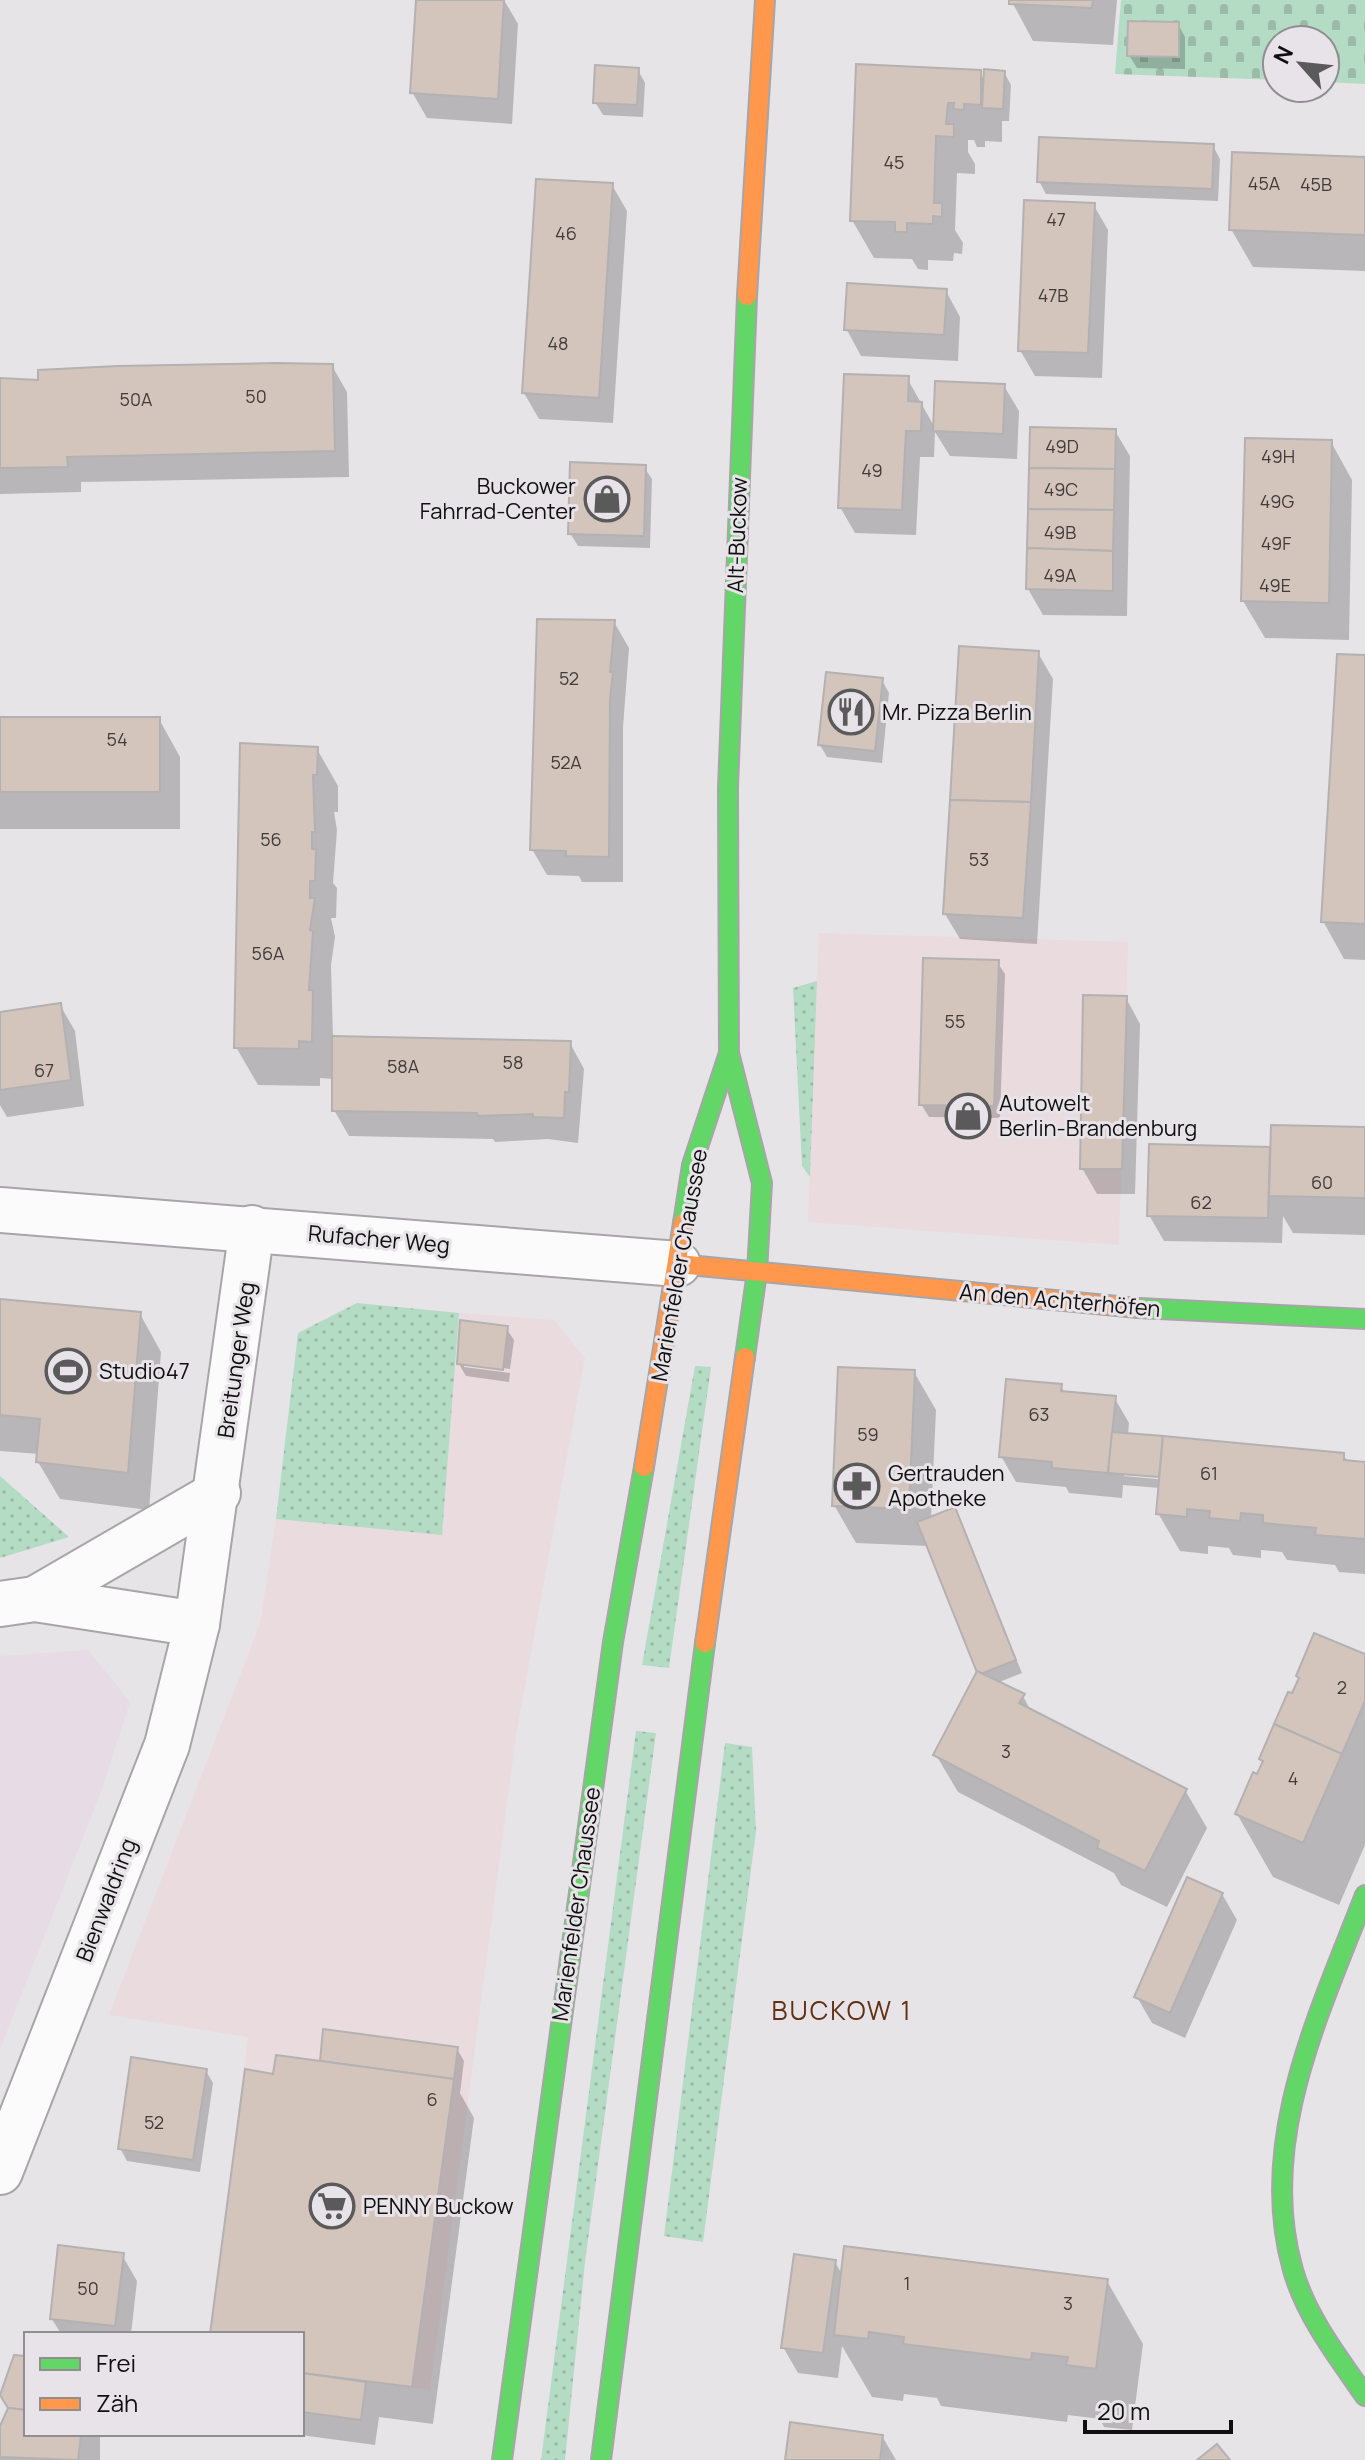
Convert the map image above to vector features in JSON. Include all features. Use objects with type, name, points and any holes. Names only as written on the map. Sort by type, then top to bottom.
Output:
[{"type":"main road","name":"Alt-Buckow","points":[[729,1053],[728,788],[734,595],[749,240],[768,6]]},
{"type":"main road","name":"Marienfelder Chaussee","points":[[502,2460],[608,1672],[692,1165],[729,1053]]},
{"type":"main road","points":[[601,2460],[670,1897],[757,1272],[762,1183],[729,1053]]},
{"type":"main road","name":"Rufacher Weg","points":[[678,1264],[757,1272]]},
{"type":"main road","name":"An den Achterhöfen","points":[[757,1272],[1136,1308],[1365,1319]]},
{"type":"main road","points":[[1365,1895],[1316,2026],[1289,2117],[1281,2201],[1284,2236],[1293,2272],[1332,2347],[1365,2396]]},
{"type":"street","name":"Rufacher Weg","points":[[0,1210],[678,1264]]},
{"type":"street","name":"Breitunger Weg","points":[[197,1624],[218,1493],[252,1228]]},
{"type":"street","points":[[17,1602],[218,1493]]},
{"type":"street","points":[[17,1602],[197,1624]]},
{"type":"street","name":"Bienwaldring","points":[[0,2172],[167,1745],[197,1624]]},
{"type":"shaded area","name":"Autowelt Berlin-Brandenburg","points":[[819,933],[1128,942],[1119,1245],[808,1222]]},
{"type":"shaded area","points":[[459,1313],[554,1320],[585,1358],[516,1735],[430,2390],[304,2373],[304,2332],[209,2332],[248,2037],[109,2015],[260,1624],[276,1519],[442,1535]]},
{"type":"shaded area","points":[[88,1650],[130,1702],[100,1794],[0,2049],[0,1656]]},
{"type":"green space","points":[[1121,0],[1365,0],[1365,84],[1341,83],[1341,24],[1261,24],[1261,79],[1115,74]]},
{"type":"green space","points":[[817,981],[810,1177],[802,1166],[793,988]]},
{"type":"green space","points":[[357,1303],[459,1313],[442,1535],[276,1519],[298,1333]]},
{"type":"green space","points":[[695,1366],[711,1367],[669,1668],[642,1665]]},
{"type":"green space","points":[[0,1476],[69,1537],[0,1558]]},
{"type":"green space","points":[[636,1731],[656,1733],[585,2262],[565,2460],[541,2460]]},
{"type":"green space","points":[[725,1743],[752,1747],[756,1831],[703,2242],[664,2236]]},
{"type":"building","points":[[416,0],[504,0],[498,99],[410,93]]},
{"type":"building","points":[[1009,0],[1093,0],[1092,8],[1009,4]]},
{"type":"building","points":[[1128,21],[1179,22],[1179,57],[1127,56]]},
{"type":"building","points":[[856,64],[981,70],[981,105],[964,104],[964,110],[953,109],[954,103],[948,103],[946,124],[954,124],[954,137],[936,136],[934,203],[942,203],[942,217],[933,216],[933,224],[907,223],[907,232],[895,232],[895,222],[850,221]]},
{"type":"building","points":[[595,65],[639,68],[637,105],[593,103]]},
{"type":"building","points":[[984,69],[1005,71],[1003,109],[982,108]]},
{"type":"building","points":[[1039,137],[1214,144],[1212,189],[1037,182]]},
{"type":"building","points":[[1232,152],[1365,157],[1365,235],[1229,230]]},
{"type":"building","points":[[536,179],[613,183],[599,398],[522,393]]},
{"type":"building","points":[[1024,200],[1095,203],[1088,353],[1018,351]]},
{"type":"building","points":[[847,283],[947,289],[944,335],[844,330]]},
{"type":"building","points":[[333,364],[335,451],[67,457],[68,467],[0,468],[0,378],[38,380],[38,370]]},
{"type":"building","points":[[844,374],[909,376],[908,401],[922,402],[921,431],[906,431],[902,510],[838,508]]},
{"type":"building","points":[[935,381],[1005,384],[1003,434],[933,431]]},
{"type":"building","points":[[1030,427],[1116,429],[1115,469],[1029,468]]},
{"type":"building","points":[[1245,438],[1332,440],[1329,603],[1241,601]]},
{"type":"building","name":"Buckower Fahrrad-Center","points":[[570,462],[646,465],[644,536],[568,534]]},
{"type":"building","points":[[1029,468],[1115,469],[1114,510],[1028,509]]},
{"type":"building","points":[[1028,509],[1114,510],[1113,551],[1027,548]]},
{"type":"building","points":[[1027,548],[1113,551],[1113,591],[1026,589]]},
{"type":"building","points":[[537,619],[615,620],[610,672],[613,672],[609,857],[566,856],[566,851],[530,850]]},
{"type":"building","points":[[959,646],[1039,651],[1031,802],[950,800]]},
{"type":"building","points":[[1337,654],[1365,655],[1365,924],[1321,922]]},
{"type":"building","name":"Mr. Pizza Berlin","points":[[826,672],[883,678],[875,751],[818,745]]},
{"type":"building","points":[[0,717],[160,717],[160,792],[0,792]]},
{"type":"building","points":[[240,743],[318,747],[317,775],[313,775],[315,881],[310,881],[310,898],[315,898],[310,930],[313,931],[309,990],[313,990],[312,1042],[299,1041],[299,1049],[234,1048]]},
{"type":"building","points":[[950,800],[1031,802],[1023,918],[943,914]]},
{"type":"building","points":[[923,958],[999,960],[994,1106],[919,1105]]},
{"type":"building","points":[[1083,995],[1127,996],[1122,1169],[1080,1169]]},
{"type":"building","points":[[61,1003],[71,1080],[0,1090],[0,1012]]},
{"type":"building","points":[[332,1036],[571,1041],[569,1092],[565,1092],[564,1118],[533,1117],[533,1114],[478,1116],[477,1113],[332,1111]]},
{"type":"building","points":[[1271,1125],[1365,1127],[1365,1198],[1269,1196]]},
{"type":"building","points":[[1149,1144],[1270,1147],[1268,1218],[1147,1216]]},
{"type":"building","name":"Studio47","points":[[0,1299],[141,1312],[128,1473],[36,1462],[40,1419],[0,1415]]},
{"type":"building","points":[[460,1320],[508,1326],[503,1370],[457,1364]]},
{"type":"building","points":[[838,1367],[915,1370],[909,1509],[832,1506]]},
{"type":"building","points":[[1006,1379],[1062,1384],[1061,1391],[1116,1396],[1108,1473],[1052,1468],[1052,1462],[999,1457]]},
{"type":"building","points":[[1112,1432],[1163,1436],[1159,1477],[1108,1473]]},
{"type":"building","points":[[1163,1436],[1344,1453],[1344,1460],[1365,1462],[1365,1539],[1315,1535],[1316,1528],[1263,1523],[1263,1515],[1241,1513],[1240,1521],[1209,1518],[1210,1511],[1187,1509],[1187,1517],[1156,1514]]},
{"type":"building","points":[[955,1507],[1016,1660],[978,1675],[917,1522]]},
{"type":"building","points":[[1314,1633],[1365,1654],[1365,1701],[1342,1754],[1274,1724],[1288,1692],[1292,1693],[1299,1678],[1296,1676]]},
{"type":"building","points":[[977,1671],[1025,1694],[1019,1703],[1187,1789],[1145,1871],[1097,1848],[1099,1841],[933,1755]]},
{"type":"building","points":[[1274,1724],[1342,1754],[1303,1843],[1235,1814],[1253,1772],[1257,1774],[1263,1761],[1259,1759]]},
{"type":"building","points":[[1187,1877],[1223,1893],[1170,2013],[1134,1997]]},
{"type":"building","points":[[323,2029],[458,2047],[454,2079],[320,2061]]},
{"type":"building","name":"PENNY Buckow","points":[[276,2055],[454,2079],[412,2387],[304,2373],[304,2332],[210,2332],[245,2069],[273,2074]]},
{"type":"building","points":[[131,2057],[207,2069],[193,2160],[118,2149]]},
{"type":"building","points":[[58,2245],[124,2253],[115,2326],[50,2319]]},
{"type":"building","points":[[844,2246],[1108,2279],[1096,2369],[1066,2365],[1068,2357],[1032,2353],[1031,2360],[903,2344],[904,2337],[869,2332],[868,2339],[834,2335]]},
{"type":"building","points":[[794,2254],[836,2260],[823,2353],[781,2348]]},
{"type":"building","points":[[14,2355],[24,2356],[24,2410],[8,2408],[0,2395]]},
{"type":"building","points":[[304,2373],[366,2382],[361,2420],[304,2412]]},
{"type":"building","points":[[8,2408],[24,2410],[24,2436],[81,2436],[78,2460],[0,2457],[0,2426]]},
{"type":"building","points":[[790,2422],[883,2435],[880,2460],[785,2460]]},
{"type":"building","points":[[1217,2444],[1230,2460],[1197,2460]]},
{"type":"traffic: fast","points":[[745,1357],[757,1272],[762,1183],[729,1053],[728,788],[747,296]]},
{"type":"traffic: fast","points":[[683,1223],[692,1165],[729,1053]]},
{"type":"traffic: fast","points":[[1138,1308],[1365,1319]]},
{"type":"traffic: fast","points":[[502,2460],[613,1642],[644,1467]]},
{"type":"traffic: fast","points":[[601,2460],[705,1643]]},
{"type":"traffic: fast","points":[[1365,1895],[1298,2078],[1282,2174],[1284,2222],[1299,2287],[1324,2336],[1365,2396]]},
{"type":"traffic: slow","points":[[747,296],[765,0]]},
{"type":"traffic: slow","points":[[644,1467],[683,1223]]},
{"type":"traffic: slow","points":[[678,1264],[1138,1308]]},
{"type":"traffic: slow","points":[[705,1643],[745,1357]]},
{"type":"place","name":"Buckower Fahrrad-Center","points":[[607,499]]},
{"type":"place","name":"Mr. Pizza Berlin","points":[[851,712]]},
{"type":"place","name":"Autowelt Berlin-Brandenburg","points":[[968,1116]]},
{"type":"place","name":"Studio47","points":[[68,1371]]},
{"type":"place","name":"Gertrauden Apotheke","points":[[857,1486]]},
{"type":"place","name":"PENNY Buckow","points":[[332,2206]]},
{"type":"district","name":"BUCKOW 1","points":[[842,2010]]}]
